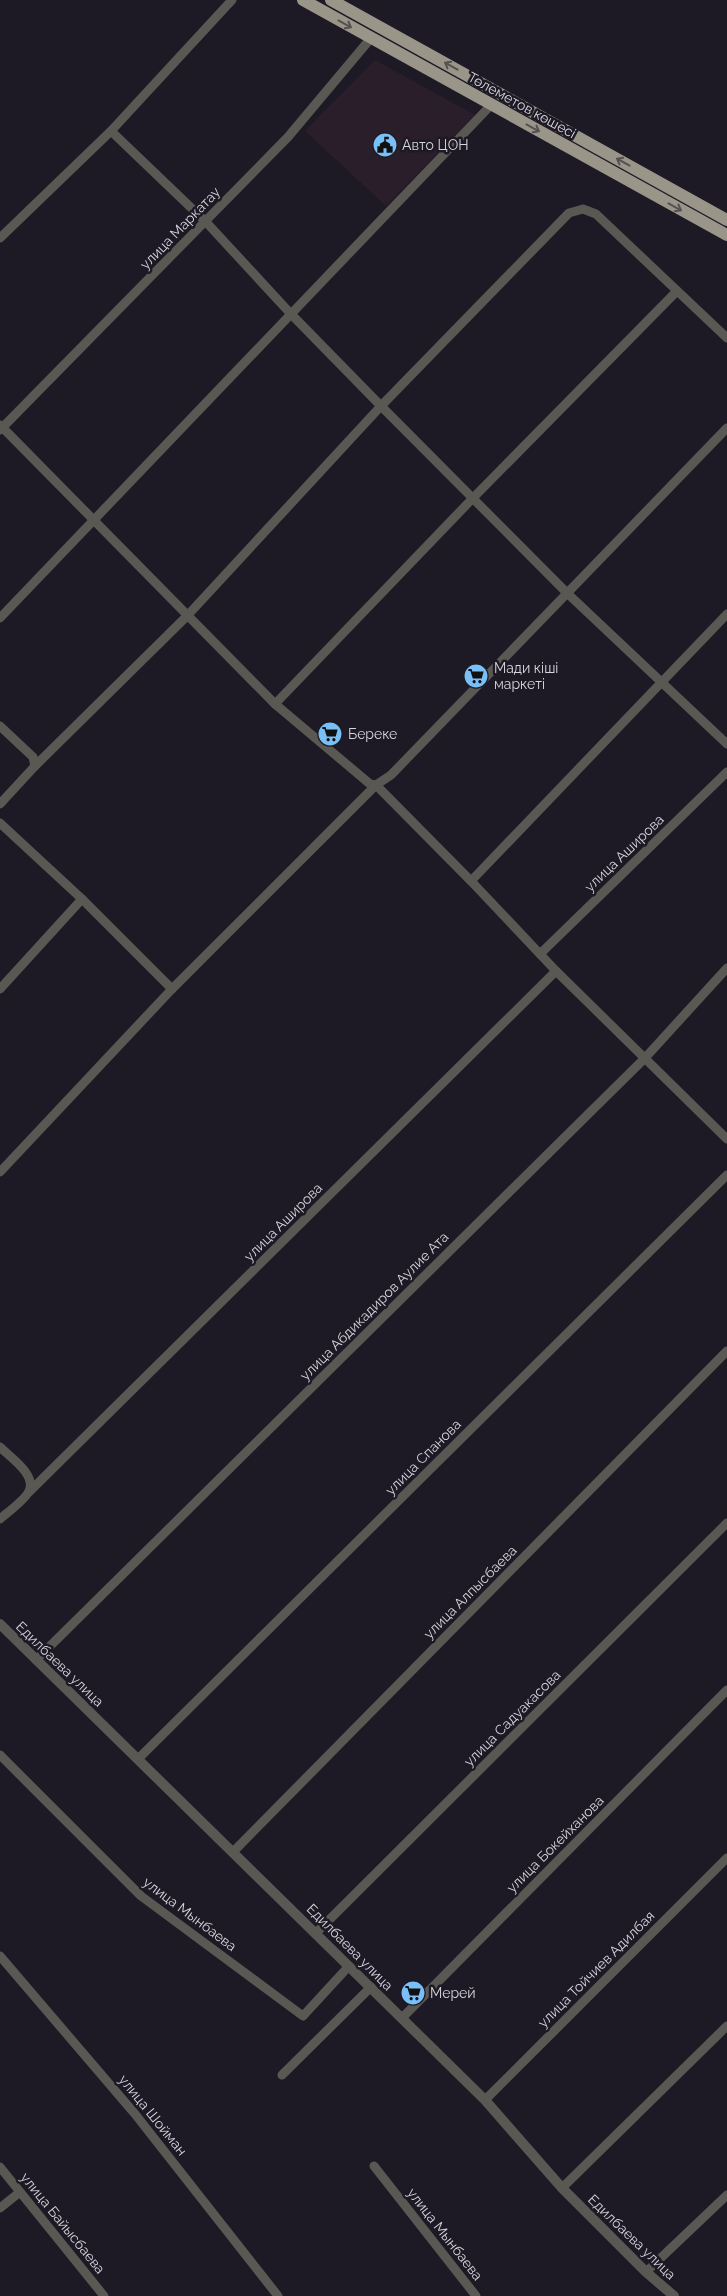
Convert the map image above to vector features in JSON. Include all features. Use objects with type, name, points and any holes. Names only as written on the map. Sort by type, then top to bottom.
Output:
[{"type":"main road","name":"Төлеметов көшесі","points":[[303,0],[727,235]]},
{"type":"main road","name":"Төлеметов көшесі","points":[[331,0],[727,220]]},
{"type":"main road","points":[[492,104],[528,109]]},
{"type":"street","points":[[0,238],[111,131],[232,0]]},
{"type":"street","name":"улица Маркатау","points":[[1,428],[288,137],[371,38]]},
{"type":"street","points":[[0,618],[492,104]]},
{"type":"street","points":[[111,131],[206,222],[290,313],[567,593],[727,744]]},
{"type":"street","points":[[0,804],[35,766],[187,616],[381,406],[569,213],[583,209],[596,214],[727,338]]},
{"type":"street","points":[[275,704],[472,498],[677,291]]},
{"type":"street","points":[[1,428],[275,704],[370,784],[376,786],[471,881],[556,971],[727,1140]]},
{"type":"street","points":[[0,1172],[172,989],[376,786],[391,775],[727,428]]},
{"type":"street","points":[[471,881],[727,614]]},
{"type":"street","points":[[0,726],[33,757],[35,766]]},
{"type":"street","name":"улица Аширова","points":[[540,954],[727,772]]},
{"type":"street","points":[[0,823],[82,899],[172,989]]},
{"type":"street","points":[[0,989],[82,899]]},
{"type":"street","name":"улица Абдикадиров Аулие Ата","points":[[36,1660],[645,1058],[727,968]]},
{"type":"street","name":"улица Аширова","points":[[0,1519],[556,971]]},
{"type":"street","name":"улица Спанова","points":[[138,1759],[727,1175]]},
{"type":"street","name":"улица Алпысбаева","points":[[233,1852],[727,1351]]},
{"type":"street","points":[[0,1447],[27,1473],[30,1483],[29,1492]]},
{"type":"street","name":"улица Садуакасова","points":[[316,1933],[727,1523]]},
{"type":"street","name":"Едилбаева улица","points":[[0,1624],[485,2100],[562,2188],[646,2272],[674,2296]]},
{"type":"street","name":"улица Бокейханова","points":[[402,2018],[727,1690]]},
{"type":"street","name":"улица Мынбаева","points":[[0,1755],[140,1896],[303,2016],[349,1966]]},
{"type":"street","name":"улица Тойчиев Адилбая","points":[[485,2100],[727,1858]]},
{"type":"street","name":"улица Шойман","points":[[0,1956],[135,2114],[278,2296]]},
{"type":"street","points":[[282,2075],[371,1987]]},
{"type":"street","points":[[562,2188],[727,2026]]},
{"type":"street","name":"улица Мынбаева","points":[[374,2166],[476,2296]]},
{"type":"street","name":"улица Байысбаева","points":[[0,2167],[104,2296]]},
{"type":"street","points":[[0,2208],[20,2192]]},
{"type":"street","points":[[646,2272],[727,2195]]},
{"type":"shaded area","points":[[375,60],[475,115],[386,206],[305,131]]},
{"type":"place","name":"Авто ЦОН","points":[[385,145]]},
{"type":"place","name":"Мади кіші маркеті","points":[[476,676]]},
{"type":"place","name":"Береке","points":[[330,734]]},
{"type":"place","name":"Мерей","points":[[413,1993]]}]
